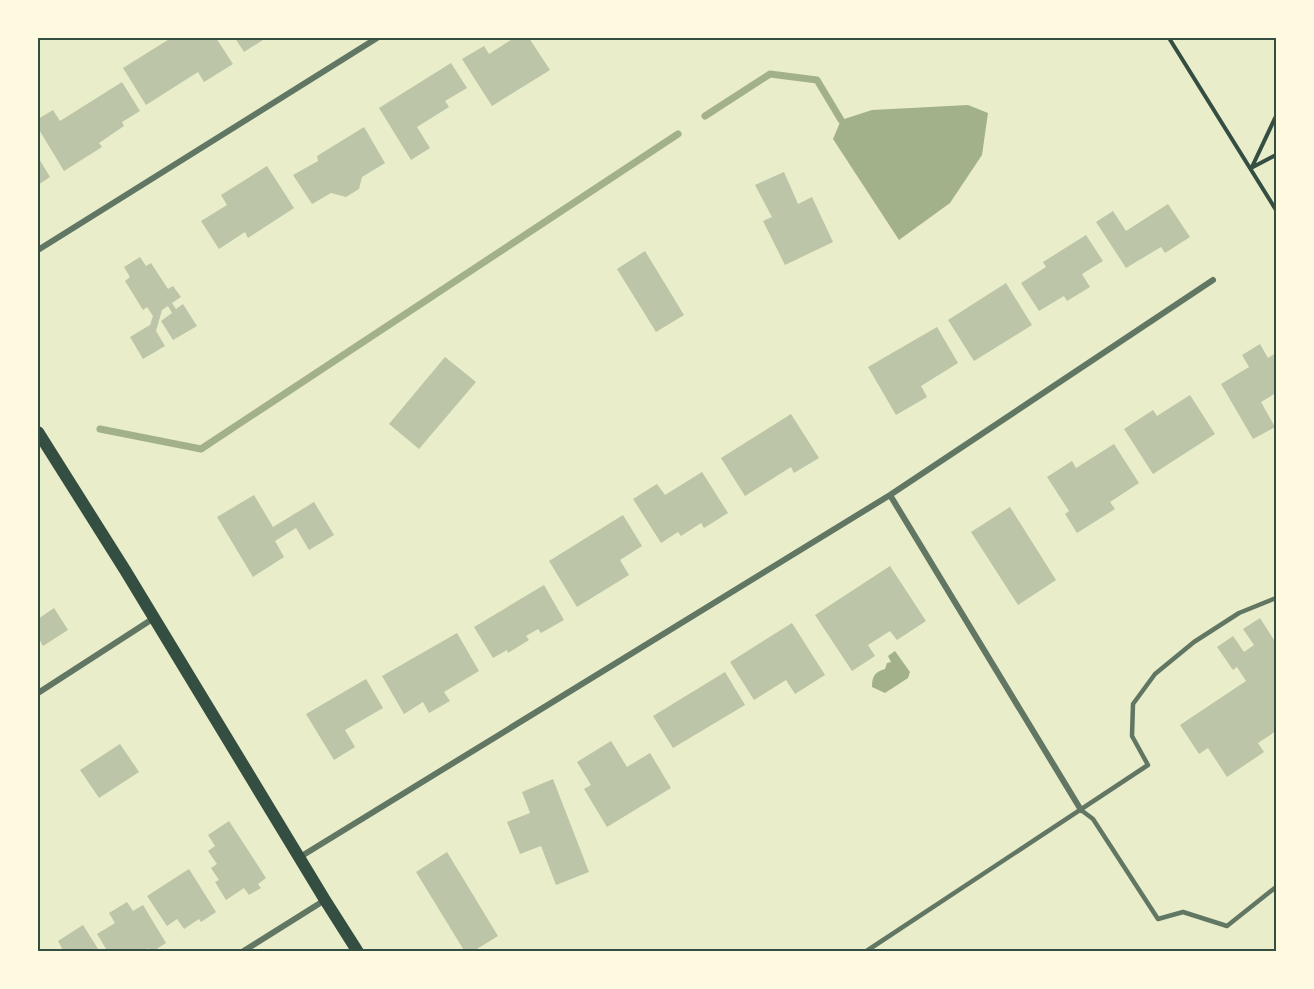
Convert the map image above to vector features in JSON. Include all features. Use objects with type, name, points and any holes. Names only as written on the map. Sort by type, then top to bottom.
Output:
[{"type":"main road","points":[[38,432],[358,951]]},
{"type":"street","points":[[38,250],[377,38]]},
{"type":"street","points":[[300,857],[890,495],[1214,280]]},
{"type":"street","points":[[890,495],[1081,810]]},
{"type":"street","points":[[38,693],[154,618]]},
{"type":"street","points":[[242,951],[325,900]]},
{"type":"lane","points":[[865,951],[1148,765],[1132,736],[1133,704],[1155,674],[1194,642],[1239,613],[1276,598]]},
{"type":"lane","points":[[1081,810],[1093,819],[1158,919],[1184,912],[1227,926],[1276,887]]},
{"type":"path","points":[[1169,38],[1276,210]]},
{"type":"path","points":[[1251,169],[1276,117]]},
{"type":"path","points":[[1251,169],[1276,154]]},
{"type":"shaded area","points":[[968,105],[988,113],[982,155],[950,203],[899,240],[833,139],[841,120],[872,110]]},
{"type":"shaded area","points":[[895,651],[910,672],[908,678],[885,693],[872,687],[873,680],[876,673],[885,669],[887,663],[891,662],[888,656]]},
{"type":"building","points":[[171,38],[216,38],[233,64],[204,82],[198,72],[146,105],[123,68]]},
{"type":"building","points":[[235,38],[266,38],[244,52]]},
{"type":"building","points":[[514,38],[529,38],[550,70],[492,106],[462,59],[484,46],[489,54]]},
{"type":"building","points":[[451,63],[467,88],[445,101],[449,107],[417,127],[430,148],[411,160],[379,108]]},
{"type":"building","points":[[122,82],[140,111],[122,122],[124,126],[99,143],[102,147],[64,171],[38,128],[38,119],[53,110],[60,121]]},
{"type":"building","points":[[364,127],[385,163],[362,177],[359,189],[346,197],[331,193],[312,204],[293,175],[318,161],[317,156]]},
{"type":"building","points":[[38,157],[50,177],[38,185]]},
{"type":"building","points":[[267,166],[294,208],[248,238],[245,232],[219,249],[201,221],[227,205],[221,195]]},
{"type":"building","points":[[784,172],[798,204],[812,197],[833,242],[785,265],[763,221],[772,217],[755,185]]},
{"type":"building","points":[[1168,204],[1190,237],[1165,253],[1161,247],[1126,268],[1096,222],[1113,211],[1126,231]]},
{"type":"building","points":[[1086,235],[1103,261],[1082,274],[1090,287],[1067,301],[1064,296],[1039,311],[1021,283],[1046,267],[1043,262]]},
{"type":"building","points":[[645,251],[684,315],[656,332],[617,269]]},
{"type":"building","points":[[140,257],[146,266],[151,263],[168,289],[173,286],[181,297],[172,303],[176,309],[183,304],[197,326],[173,340],[161,321],[172,313],[168,306],[162,310],[156,331],[165,346],[143,359],[130,337],[150,325],[153,316],[147,307],[143,310],[125,281],[130,277],[124,267]]},
{"type":"building","points":[[1006,283],[1032,325],[974,361],[948,320]]},
{"type":"building","points":[[937,327],[958,363],[921,386],[927,397],[896,415],[868,367]]},
{"type":"building","points":[[1260,344],[1268,358],[1276,353],[1276,393],[1261,402],[1275,427],[1253,439],[1221,384],[1249,367],[1242,355]]},
{"type":"building","points":[[445,357],[476,382],[419,449],[389,424]]},
{"type":"building","points":[[1190,395],[1215,434],[1153,474],[1124,429],[1153,410],[1157,416]]},
{"type":"building","points":[[791,414],[819,458],[794,473],[791,467],[745,496],[721,458]]},
{"type":"building","points":[[1114,444],[1139,483],[1110,502],[1115,509],[1077,533],[1065,514],[1069,511],[1047,477],[1072,461],[1076,468]]},
{"type":"building","points":[[702,472],[728,513],[704,528],[701,523],[681,536],[678,532],[661,543],[633,499],[657,484],[665,495]]},
{"type":"building","points":[[254,495],[273,527],[314,502],[334,535],[309,550],[296,528],[275,541],[284,557],[253,577],[217,517]]},
{"type":"building","points":[[1010,507],[1056,580],[1018,605],[971,532]]},
{"type":"building","points":[[623,515],[642,546],[620,560],[629,575],[577,607],[549,561]]},
{"type":"building","points":[[890,566],[926,621],[897,640],[890,631],[868,645],[875,656],[852,671],[815,615]]},
{"type":"building","points":[[544,585],[564,620],[541,633],[538,629],[526,636],[529,640],[508,653],[507,650],[493,658],[474,627]]},
{"type":"building","points":[[54,608],[68,630],[43,646],[38,637],[38,619]]},
{"type":"building","points":[[1260,618],[1276,643],[1276,731],[1258,743],[1264,752],[1227,777],[1208,748],[1199,754],[1180,725],[1246,681],[1237,667],[1233,670],[1217,647],[1233,636],[1244,652],[1254,645],[1243,629]]},
{"type":"building","points":[[792,623],[825,675],[795,694],[786,680],[754,700],[730,662]]},
{"type":"building","points":[[457,633],[479,671],[444,692],[450,701],[429,713],[423,702],[404,714],[382,676]]},
{"type":"building","points":[[725,672],[745,705],[673,748],[653,716]]},
{"type":"building","points":[[366,679],[383,708],[345,730],[355,747],[334,760],[306,714]]},
{"type":"building","points":[[611,741],[627,767],[650,753],[671,788],[607,827],[584,789],[591,785],[577,762]]},
{"type":"building","points":[[120,744],[139,772],[99,798],[80,770]]},
{"type":"building","points":[[553,779],[589,872],[556,885],[541,846],[520,854],[507,822],[530,813],[522,792]]},
{"type":"building","points":[[229,821],[266,878],[258,884],[261,888],[249,895],[244,888],[226,900],[215,882],[219,880],[211,868],[217,864],[208,851],[215,846],[208,835]]},
{"type":"building","points":[[447,852],[498,936],[472,952],[465,952],[416,872]]},
{"type":"building","points":[[189,869],[216,912],[184,929],[177,919],[167,926],[147,896]]},
{"type":"building","points":[[127,902],[133,911],[143,905],[166,943],[152,952],[148,948],[143,952],[108,952],[97,934],[115,923],[109,913]]},
{"type":"building","points":[[83,925],[100,952],[64,952],[58,941]]},
{"type":"waterway","points":[[705,116],[770,74],[817,80],[841,120]]},
{"type":"waterway","points":[[100,429],[201,449],[678,134]]}]
